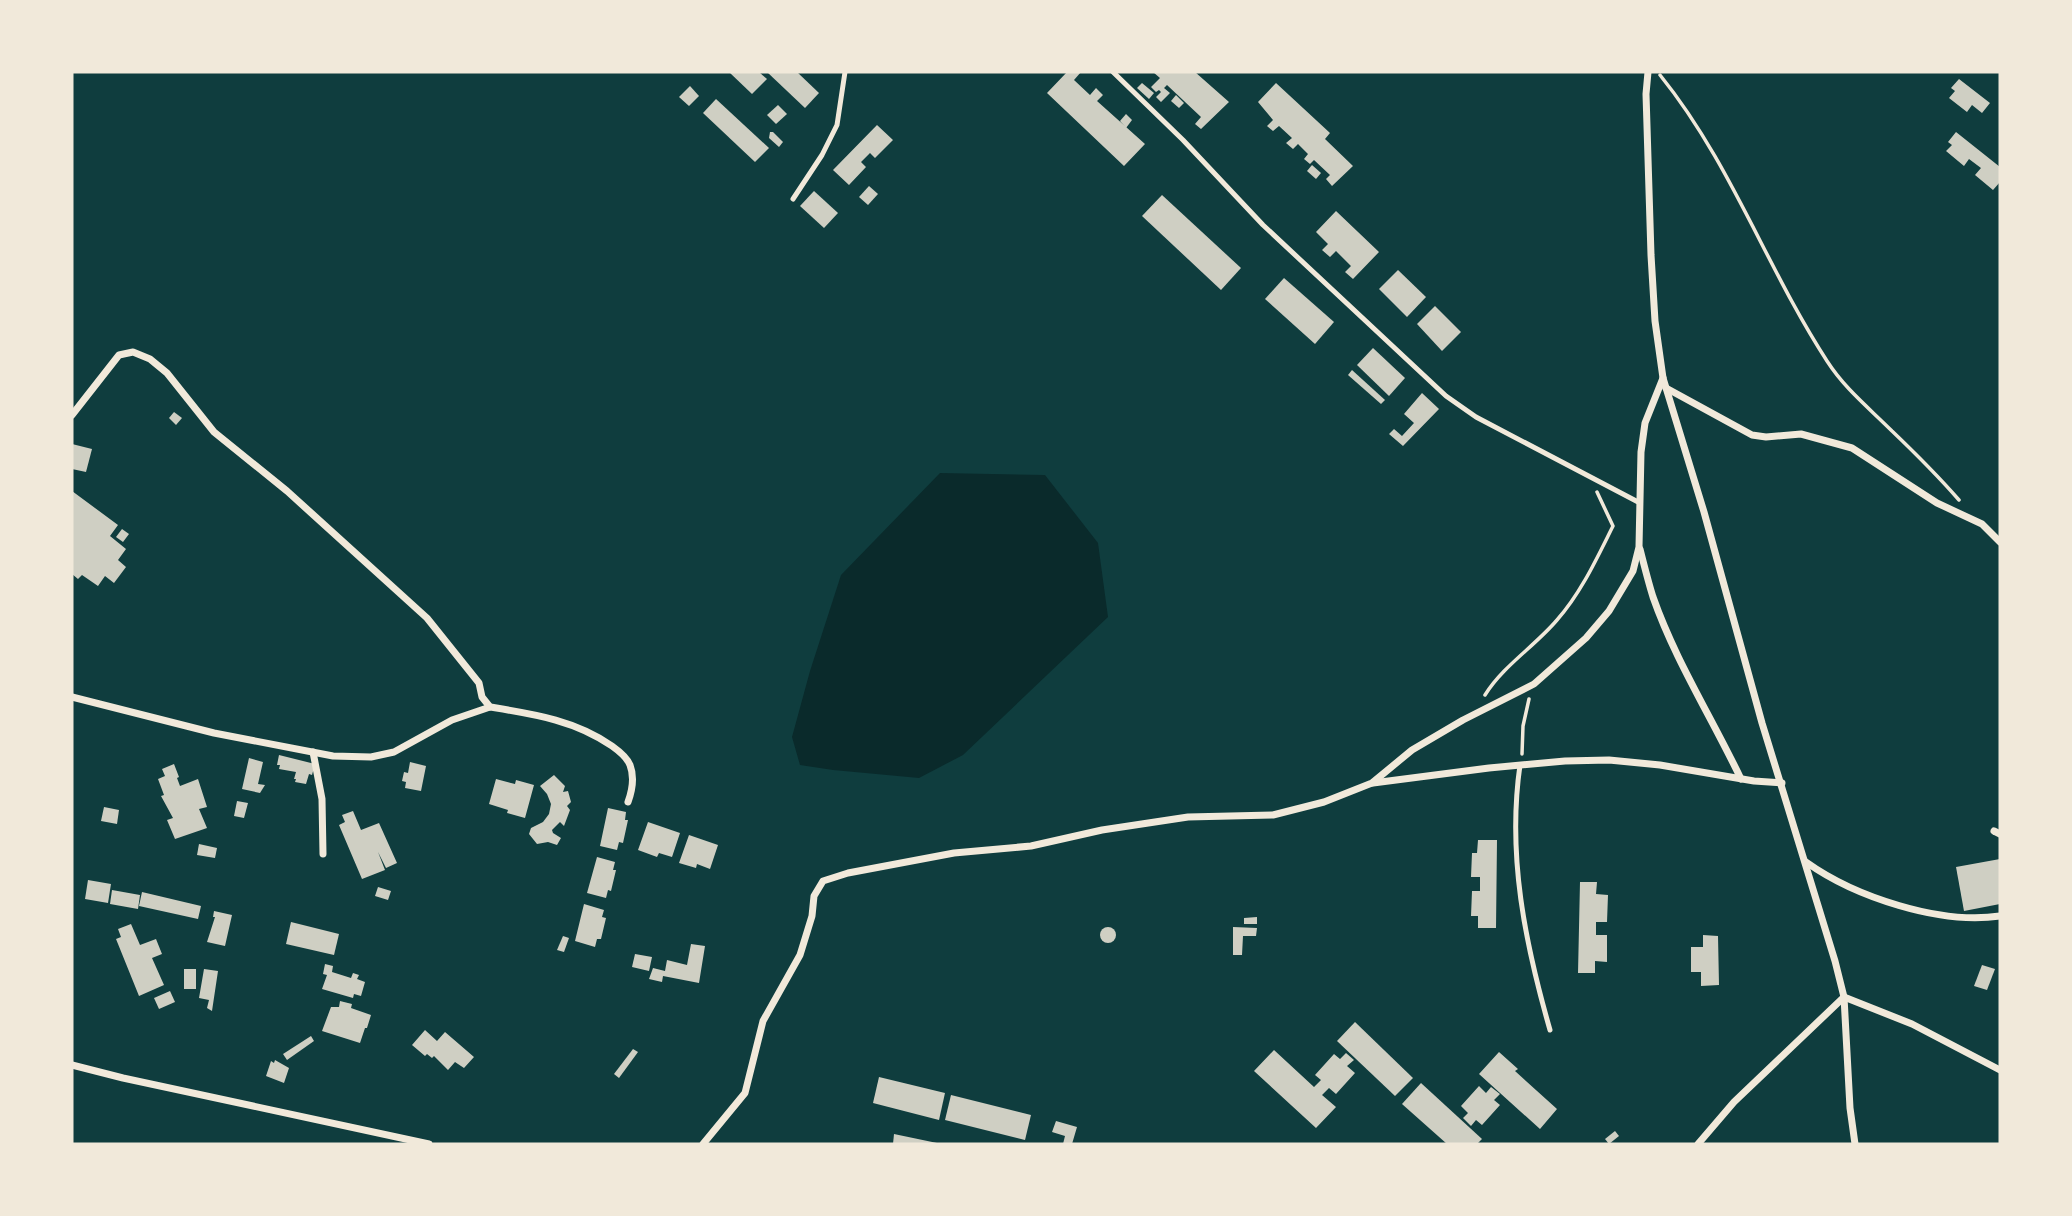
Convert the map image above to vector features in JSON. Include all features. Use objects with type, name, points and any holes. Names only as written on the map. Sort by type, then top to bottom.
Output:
[{"type":"street","points":[[1648,72],[1646,94],[1651,256],[1663,378],[1844,997],[1850,1108],[1855,1144]]},
{"type":"street","points":[[72,415],[119,355],[133,352],[150,359],[167,373],[220,437],[287,491],[427,618],[479,683],[482,698],[490,707]]},
{"type":"street","points":[[1372,783],[1412,750],[1534,684],[1586,638],[1609,611],[1633,571],[1639,547],[1641,452],[1645,424],[1663,378]]},
{"type":"street","points":[[1666,388],[1752,435],[1766,437],[1801,434],[1853,448],[1943,507],[1982,524],[2000,542]]},
{"type":"street","points":[[1639,547],[1653,597],[1665,627],[1741,779]]},
{"type":"street","points":[[72,697],[202,730],[333,756],[370,757],[394,752],[452,720],[490,707],[551,718],[582,729],[611,745],[624,756],[630,765],[633,783],[628,802]]},
{"type":"street","points":[[313,752],[322,799],[323,853]]},
{"type":"street","points":[[703,1144],[745,1093],[763,1021],[800,955],[812,916],[816,891],[823,881],[848,873],[954,853],[1031,846],[1188,817],[1273,815],[1324,802],[1372,783],[1448,772],[1609,760],[1782,783]]},
{"type":"street","points":[[1806,862],[1846,885],[1927,913],[1958,917],[2000,916]]},
{"type":"street","points":[[1844,997],[1912,1024],[2000,1070]]},
{"type":"street","points":[[1698,1144],[1734,1102],[1844,997]]},
{"type":"street","points":[[72,1065],[429,1144]]},
{"type":"lane","points":[[793,199],[822,155],[837,125],[845,72]]},
{"type":"lane","points":[[1113,72],[1183,140],[1263,225],[1446,396],[1476,417],[1640,503]]},
{"type":"lane","points":[[1520,765],[1514,825],[1517,869],[1529,945],[1550,1030]]},
{"type":"path","points":[[1657,72],[1684,104],[1730,180],[1828,362],[1846,387],[1899,437],[1966,507]]},
{"type":"path","points":[[1482,711],[1484,698],[1491,686],[1558,620],[1577,594],[1613,526],[1591,479]]},
{"type":"path","points":[[1520,765],[1524,716],[1534,684]]},
{"type":"water","points":[[940,473],[1045,475],[1098,543],[1108,617],[963,755],[919,778],[800,765],[792,737],[841,575]]},
{"type":"building","points":[[729,72],[759,72],[767,79],[752,94]]},
{"type":"building","points":[[767,72],[797,72],[819,93],[805,108]]},
{"type":"building","points":[[1067,72],[1081,72],[1074,80],[1090,95],[1096,88],[1103,95],[1097,101],[1145,144],[1124,166],[1047,93]]},
{"type":"building","points":[[1153,72],[1195,72],[1229,102],[1201,129],[1195,124],[1201,117],[1167,85],[1164,88],[1170,93],[1161,102],[1156,97],[1161,92],[1156,92],[1151,87],[1160,78]]},
{"type":"building","points":[[1959,79],[1990,103],[1982,113],[1972,105],[1967,112],[1949,98],[1955,91],[1951,88]]},
{"type":"building","points":[[1142,83],[1154,93],[1149,99],[1137,88]]},
{"type":"building","points":[[1276,83],[1330,133],[1325,139],[1353,166],[1332,186],[1326,179],[1330,175],[1314,160],[1310,164],[1304,159],[1308,154],[1298,144],[1293,149],[1286,143],[1292,138],[1279,126],[1273,131],[1267,126],[1273,120],[1258,102]]},
{"type":"building","points":[[690,86],[699,96],[689,106],[679,97]]},
{"type":"building","points":[[1176,95],[1184,103],[1179,108],[1171,101]]},
{"type":"building","points":[[716,99],[769,148],[755,162],[703,113]]},
{"type":"building","points":[[778,105],[787,114],[776,124],[767,115]]},
{"type":"building","points":[[1126,114],[1132,120],[1126,128],[1120,121]]},
{"type":"building","points":[[877,125],[893,140],[875,158],[870,153],[861,162],[866,167],[849,185],[833,170]]},
{"type":"building","points":[[770,132],[783,142],[779,147],[769,138]]},
{"type":"building","points":[[1956,132],[2000,167],[2000,182],[1993,190],[1975,175],[1981,168],[1969,159],[1964,166],[1946,151],[1952,145],[1948,142]]},
{"type":"building","points":[[1312,165],[1321,173],[1316,179],[1307,171]]},
{"type":"building","points":[[869,186],[878,194],[868,205],[859,197]]},
{"type":"building","points":[[814,191],[838,213],[824,228],[800,206]]},
{"type":"building","points":[[1162,195],[1241,268],[1221,290],[1142,216]]},
{"type":"building","points":[[1336,211],[1379,252],[1353,279],[1345,272],[1351,266],[1336,251],[1330,257],[1322,250],[1328,244],[1316,232]]},
{"type":"building","points":[[1398,270],[1426,297],[1407,317],[1379,289]]},
{"type":"building","points":[[1284,278],[1334,322],[1315,344],[1265,299]]},
{"type":"building","points":[[1435,306],[1461,332],[1442,351],[1417,324]]},
{"type":"building","points":[[1373,348],[1405,378],[1389,396],[1357,365]]},
{"type":"building","points":[[1352,370],[1385,400],[1381,404],[1348,375]]},
{"type":"building","points":[[1422,393],[1439,409],[1403,446],[1389,434],[1394,429],[1402,436],[1414,423],[1404,414]]},
{"type":"building","points":[[174,412],[182,418],[176,425],[169,418]]},
{"type":"building","points":[[72,444],[92,449],[86,472],[72,469]]},
{"type":"building","points":[[72,491],[118,525],[110,536],[126,549],[118,560],[126,567],[114,583],[105,576],[98,586],[82,575],[78,579],[72,574]]},
{"type":"building","points":[[122,529],[129,534],[123,542],[116,537]]},
{"type":"building","points":[[279,755],[315,764],[306,784],[295,782],[296,772],[279,769]]},
{"type":"building","points":[[249,758],[263,762],[258,784],[265,785],[260,793],[242,789]]},
{"type":"building","points":[[410,762],[426,766],[421,791],[405,788],[406,782],[402,781],[404,772],[408,773]]},
{"type":"building","points":[[174,764],[180,786],[198,779],[207,807],[199,809],[207,828],[175,839],[167,820],[173,818],[161,796],[164,795],[158,779],[165,776],[162,769]]},
{"type":"building","points":[[554,775],[565,786],[563,792],[568,791],[571,802],[567,806],[570,810],[564,826],[560,822],[552,830],[561,838],[557,845],[548,842],[537,844],[529,834],[531,828],[543,822],[549,814],[551,804],[540,786]]},
{"type":"building","points":[[496,779],[515,784],[516,780],[534,785],[525,818],[489,804]]},
{"type":"building","points":[[237,801],[248,803],[244,818],[234,816]]},
{"type":"building","points":[[104,807],[119,810],[117,824],[101,821]]},
{"type":"building","points":[[608,808],[626,812],[625,820],[628,820],[623,843],[619,842],[617,850],[600,846]]},
{"type":"building","points":[[353,811],[361,830],[379,823],[397,863],[386,868],[378,852],[385,870],[362,879],[339,825],[345,822],[342,815]]},
{"type":"building","points":[[648,822],[680,833],[672,857],[659,853],[657,857],[638,850]]},
{"type":"building","points":[[689,835],[718,845],[710,869],[697,864],[696,868],[679,863]]},
{"type":"building","points":[[1478,840],[1497,840],[1496,928],[1478,928],[1478,916],[1471,916],[1472,891],[1480,891],[1480,877],[1471,877],[1472,853],[1477,853]]},
{"type":"building","points":[[199,844],[217,848],[215,858],[197,855]]},
{"type":"building","points":[[597,857],[615,862],[611,891],[608,890],[606,898],[587,893]]},
{"type":"building","points":[[2000,859],[2000,904],[1964,911],[1956,867]]},
{"type":"building","points":[[88,880],[111,884],[108,903],[85,899]]},
{"type":"building","points":[[1580,882],[1597,882],[1596,894],[1608,895],[1607,922],[1596,922],[1596,935],[1607,935],[1607,962],[1595,961],[1595,973],[1578,973]]},
{"type":"building","points":[[378,887],[391,891],[388,900],[375,896]]},
{"type":"building","points":[[112,890],[140,895],[138,909],[110,904]]},
{"type":"building","points":[[142,892],[201,906],[198,919],[139,906]]},
{"type":"building","points":[[584,904],[604,910],[602,917],[606,918],[601,939],[597,939],[595,947],[575,941]]},
{"type":"building","points":[[214,911],[232,915],[225,946],[207,942],[215,917]]},
{"type":"building","points":[[1257,917],[1257,924],[1244,924],[1244,918]]},
{"type":"building","points":[[291,922],[339,934],[334,955],[286,944]]},
{"type":"building","points":[[131,924],[140,945],[156,939],[162,954],[152,958],[164,985],[139,996],[116,939],[121,937],[118,929]]},
{"type":"building","points":[[1108,927],[1116,935],[1108,943],[1100,935]]},
{"type":"building","points":[[1233,927],[1257,928],[1256,936],[1243,936],[1242,955],[1233,955]]},
{"type":"building","points":[[1703,935],[1718,936],[1719,985],[1701,986],[1701,972],[1691,972],[1691,947],[1703,947]]},
{"type":"building","points":[[563,936],[569,938],[564,952],[557,950]]},
{"type":"building","points":[[691,944],[705,946],[699,983],[663,976],[662,982],[649,979],[653,968],[665,971],[667,960],[687,965]]},
{"type":"building","points":[[635,954],[652,957],[649,971],[632,967]]},
{"type":"building","points":[[325,964],[333,966],[332,972],[351,978],[353,973],[359,975],[357,979],[365,982],[361,996],[354,994],[353,998],[322,989],[327,975],[323,974]]},
{"type":"building","points":[[1982,965],[1995,969],[1987,990],[1974,986]]},
{"type":"building","points":[[184,969],[196,969],[196,989],[184,989]]},
{"type":"building","points":[[204,969],[218,971],[212,1011],[207,1008],[209,1000],[199,998]]},
{"type":"building","points":[[170,991],[175,1002],[159,1009],[154,998]]},
{"type":"building","points":[[340,1001],[352,1004],[351,1008],[371,1015],[360,1043],[322,1031],[331,1007],[339,1007]]},
{"type":"building","points":[[1355,1022],[1413,1078],[1395,1096],[1337,1041]]},
{"type":"building","points":[[425,1030],[437,1041],[445,1032],[474,1057],[464,1068],[455,1062],[448,1070],[434,1056],[425,1056],[412,1045]]},
{"type":"building","points":[[311,1036],[314,1041],[287,1060],[283,1054]]},
{"type":"building","points":[[633,1049],[638,1052],[619,1078],[614,1074]]},
{"type":"building","points":[[1274,1050],[1314,1087],[1321,1080],[1315,1075],[1334,1054],[1340,1059],[1346,1053],[1354,1060],[1347,1066],[1355,1073],[1336,1094],[1329,1088],[1322,1095],[1336,1107],[1316,1128],[1254,1071]]},
{"type":"building","points":[[1499,1052],[1518,1069],[1515,1071],[1557,1109],[1540,1129],[1479,1074]]},
{"type":"building","points":[[275,1060],[289,1068],[284,1083],[266,1076],[271,1061],[274,1063]]},
{"type":"building","points":[[879,1077],[945,1093],[939,1120],[873,1103]]},
{"type":"building","points":[[1421,1083],[1482,1139],[1477,1144],[1447,1144],[1402,1104]]},
{"type":"building","points":[[1479,1086],[1486,1093],[1491,1087],[1500,1094],[1494,1100],[1500,1105],[1482,1125],[1476,1120],[1471,1126],[1463,1118],[1468,1113],[1461,1106]]},
{"type":"building","points":[[951,1095],[1031,1115],[1025,1140],[945,1120]]},
{"type":"building","points":[[1056,1121],[1077,1127],[1072,1144],[1063,1144],[1065,1136],[1052,1132]]},
{"type":"building","points":[[1615,1131],[1619,1136],[1609,1144],[1605,1139]]},
{"type":"building","points":[[894,1134],[937,1143],[937,1144],[893,1144]]}]
